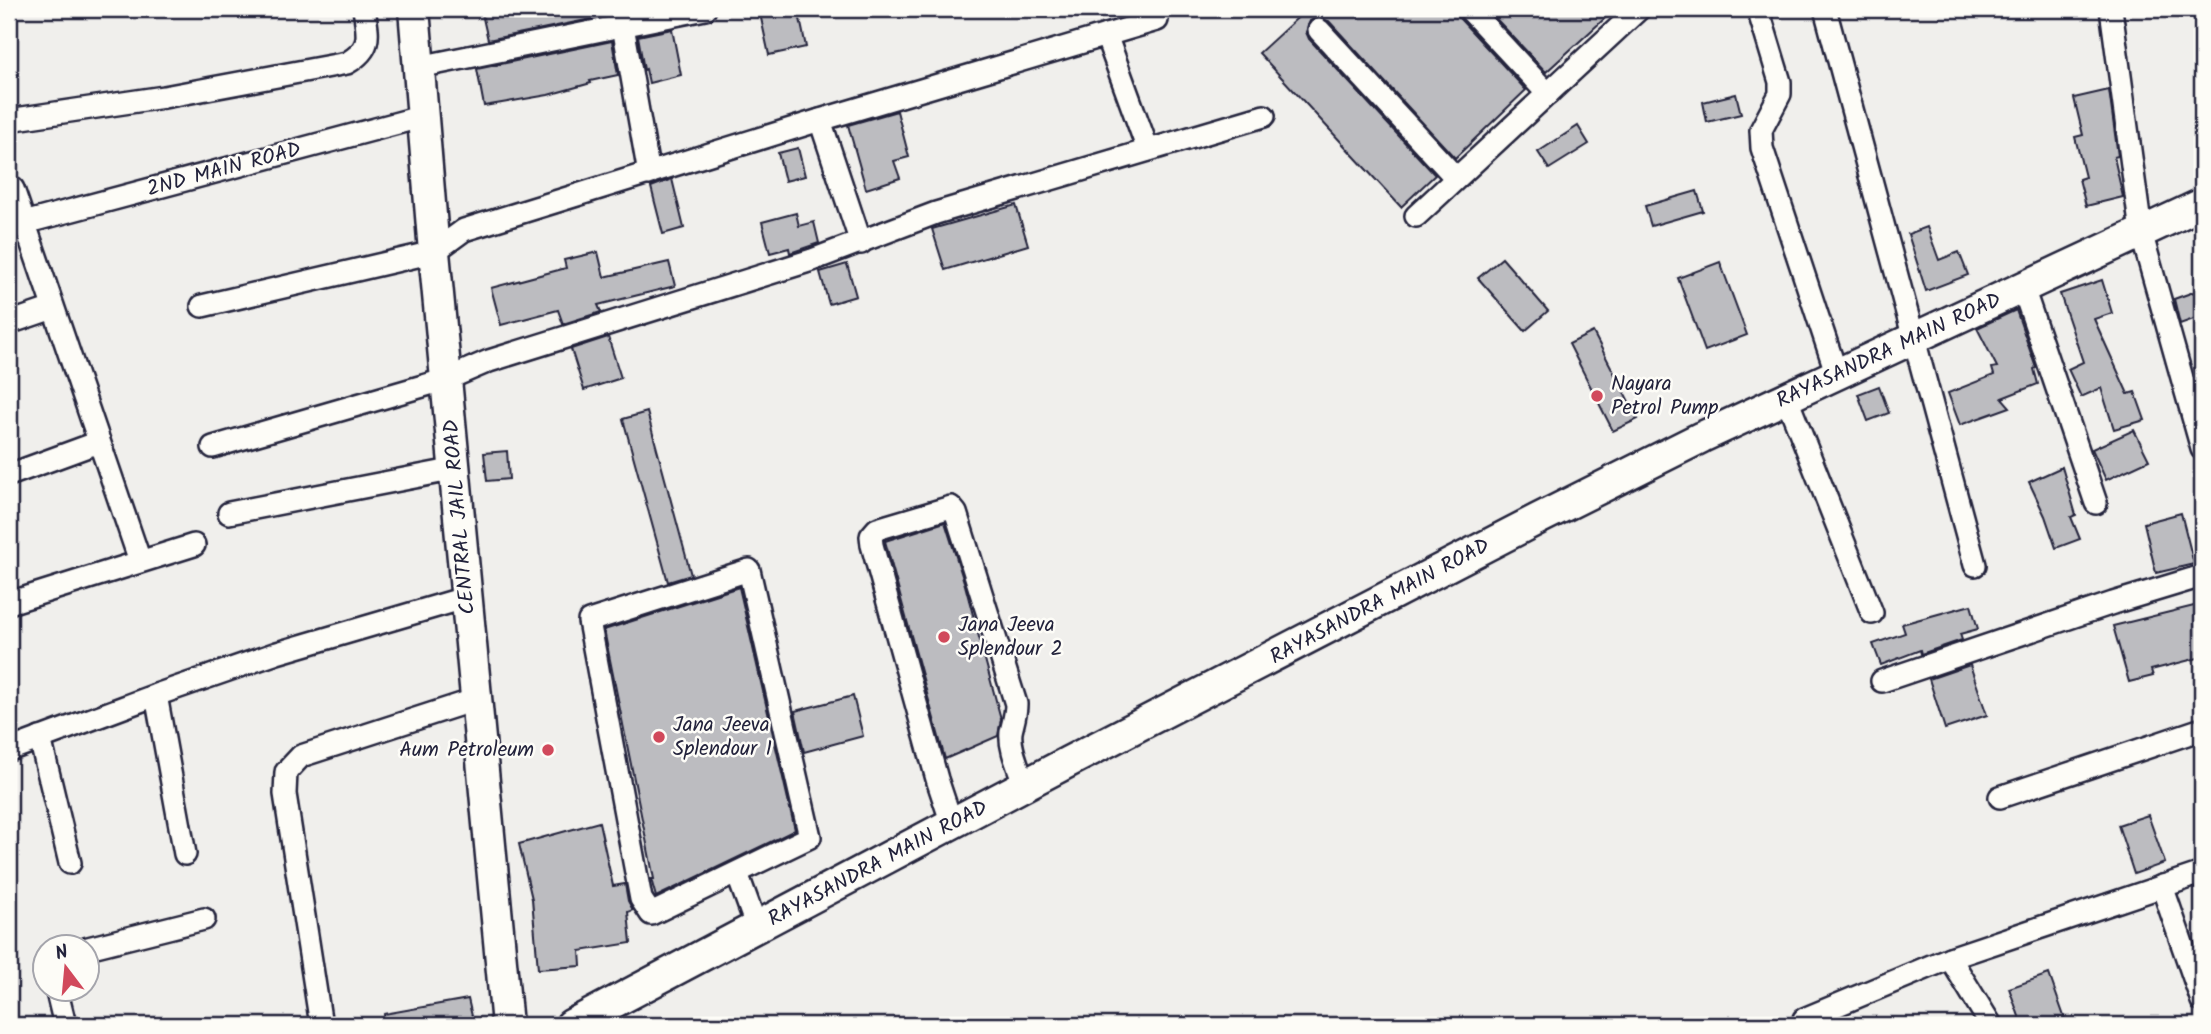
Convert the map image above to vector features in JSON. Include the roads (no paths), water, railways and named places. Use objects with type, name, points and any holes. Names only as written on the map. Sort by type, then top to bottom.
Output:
[{"type":"street","points":[[9,120],[164,97],[347,63],[361,56],[368,40],[364,9]]},
{"type":"street","name":"CENTRAL JAIL ROAD","points":[[414,9],[434,252],[507,1025]]},
{"type":"street","points":[[419,67],[705,9]]},
{"type":"street","points":[[1469,9],[1548,94]]},
{"type":"street","points":[[1758,9],[1780,82],[1780,94],[1761,130],[1762,148],[1836,375]]},
{"type":"street","points":[[1825,9],[1975,565]]},
{"type":"street","points":[[2110,9],[2141,232],[2202,449]]},
{"type":"street","points":[[1416,216],[1635,10]]},
{"type":"street","points":[[202,306],[434,252],[464,230],[1157,20]]},
{"type":"street","points":[[623,26],[649,174]]},
{"type":"street","points":[[1319,30],[1456,178]]},
{"type":"street","points":[[1106,35],[1148,150]]},
{"type":"street","name":"2ND MAIN ROAD","points":[[24,223],[424,116]]},
{"type":"street","points":[[213,447],[447,379],[489,360],[861,243],[936,213],[1264,116]]},
{"type":"street","points":[[820,120],[861,243]]},
{"type":"street","points":[[9,190],[13,189],[140,561]]},
{"type":"street","name":"RAYASANDRA MAIN ROAD","points":[[571,1025],[1538,519],[1702,437],[1913,341],[2202,204]]},
{"type":"street","points":[[2023,288],[2096,503]]},
{"type":"street","points":[[9,323],[53,307]]},
{"type":"street","points":[[1787,399],[1872,613]]},
{"type":"street","points":[[9,475],[99,442]]},
{"type":"street","points":[[229,513],[456,468]]},
{"type":"street","points":[[952,824],[872,545],[871,536],[877,530],[951,507],[956,513],[1016,704],[1017,718],[1011,731],[1012,745],[1025,786]]},
{"type":"street","points":[[9,603],[194,545]]},
{"type":"street","points":[[749,570],[810,837],[737,873],[651,914],[645,906],[589,621],[749,570]]},
{"type":"street","points":[[1882,681],[2202,576]]},
{"type":"street","points":[[9,750],[156,695],[319,639],[468,597]]},
{"type":"street","points":[[156,695],[185,854]]},
{"type":"street","points":[[321,1025],[285,794],[286,772],[301,756],[477,699]]},
{"type":"street","points":[[2000,797],[2202,729]]},
{"type":"street","points":[[40,738],[70,863]]},
{"type":"street","points":[[737,873],[757,928]]},
{"type":"street","points":[[1806,1025],[1804,1019],[1950,958],[2202,873]]},
{"type":"street","points":[[2162,886],[2202,1001]]},
{"type":"street","points":[[102,944],[204,919]]},
{"type":"street","points":[[1950,958],[1991,1025]]},
{"type":"street","points":[[59,1002],[65,1025]]},
{"type":"place","name":"Nayara Petrol Pump","points":[[1597,396]]},
{"type":"place","name":"Jana Jeeva Splendour 2","points":[[944,637]]},
{"type":"place","name":"Jana Jeeva Splendour 1","points":[[659,737]]},
{"type":"place","name":"Aum Petroleum","points":[[548,750]]}]
